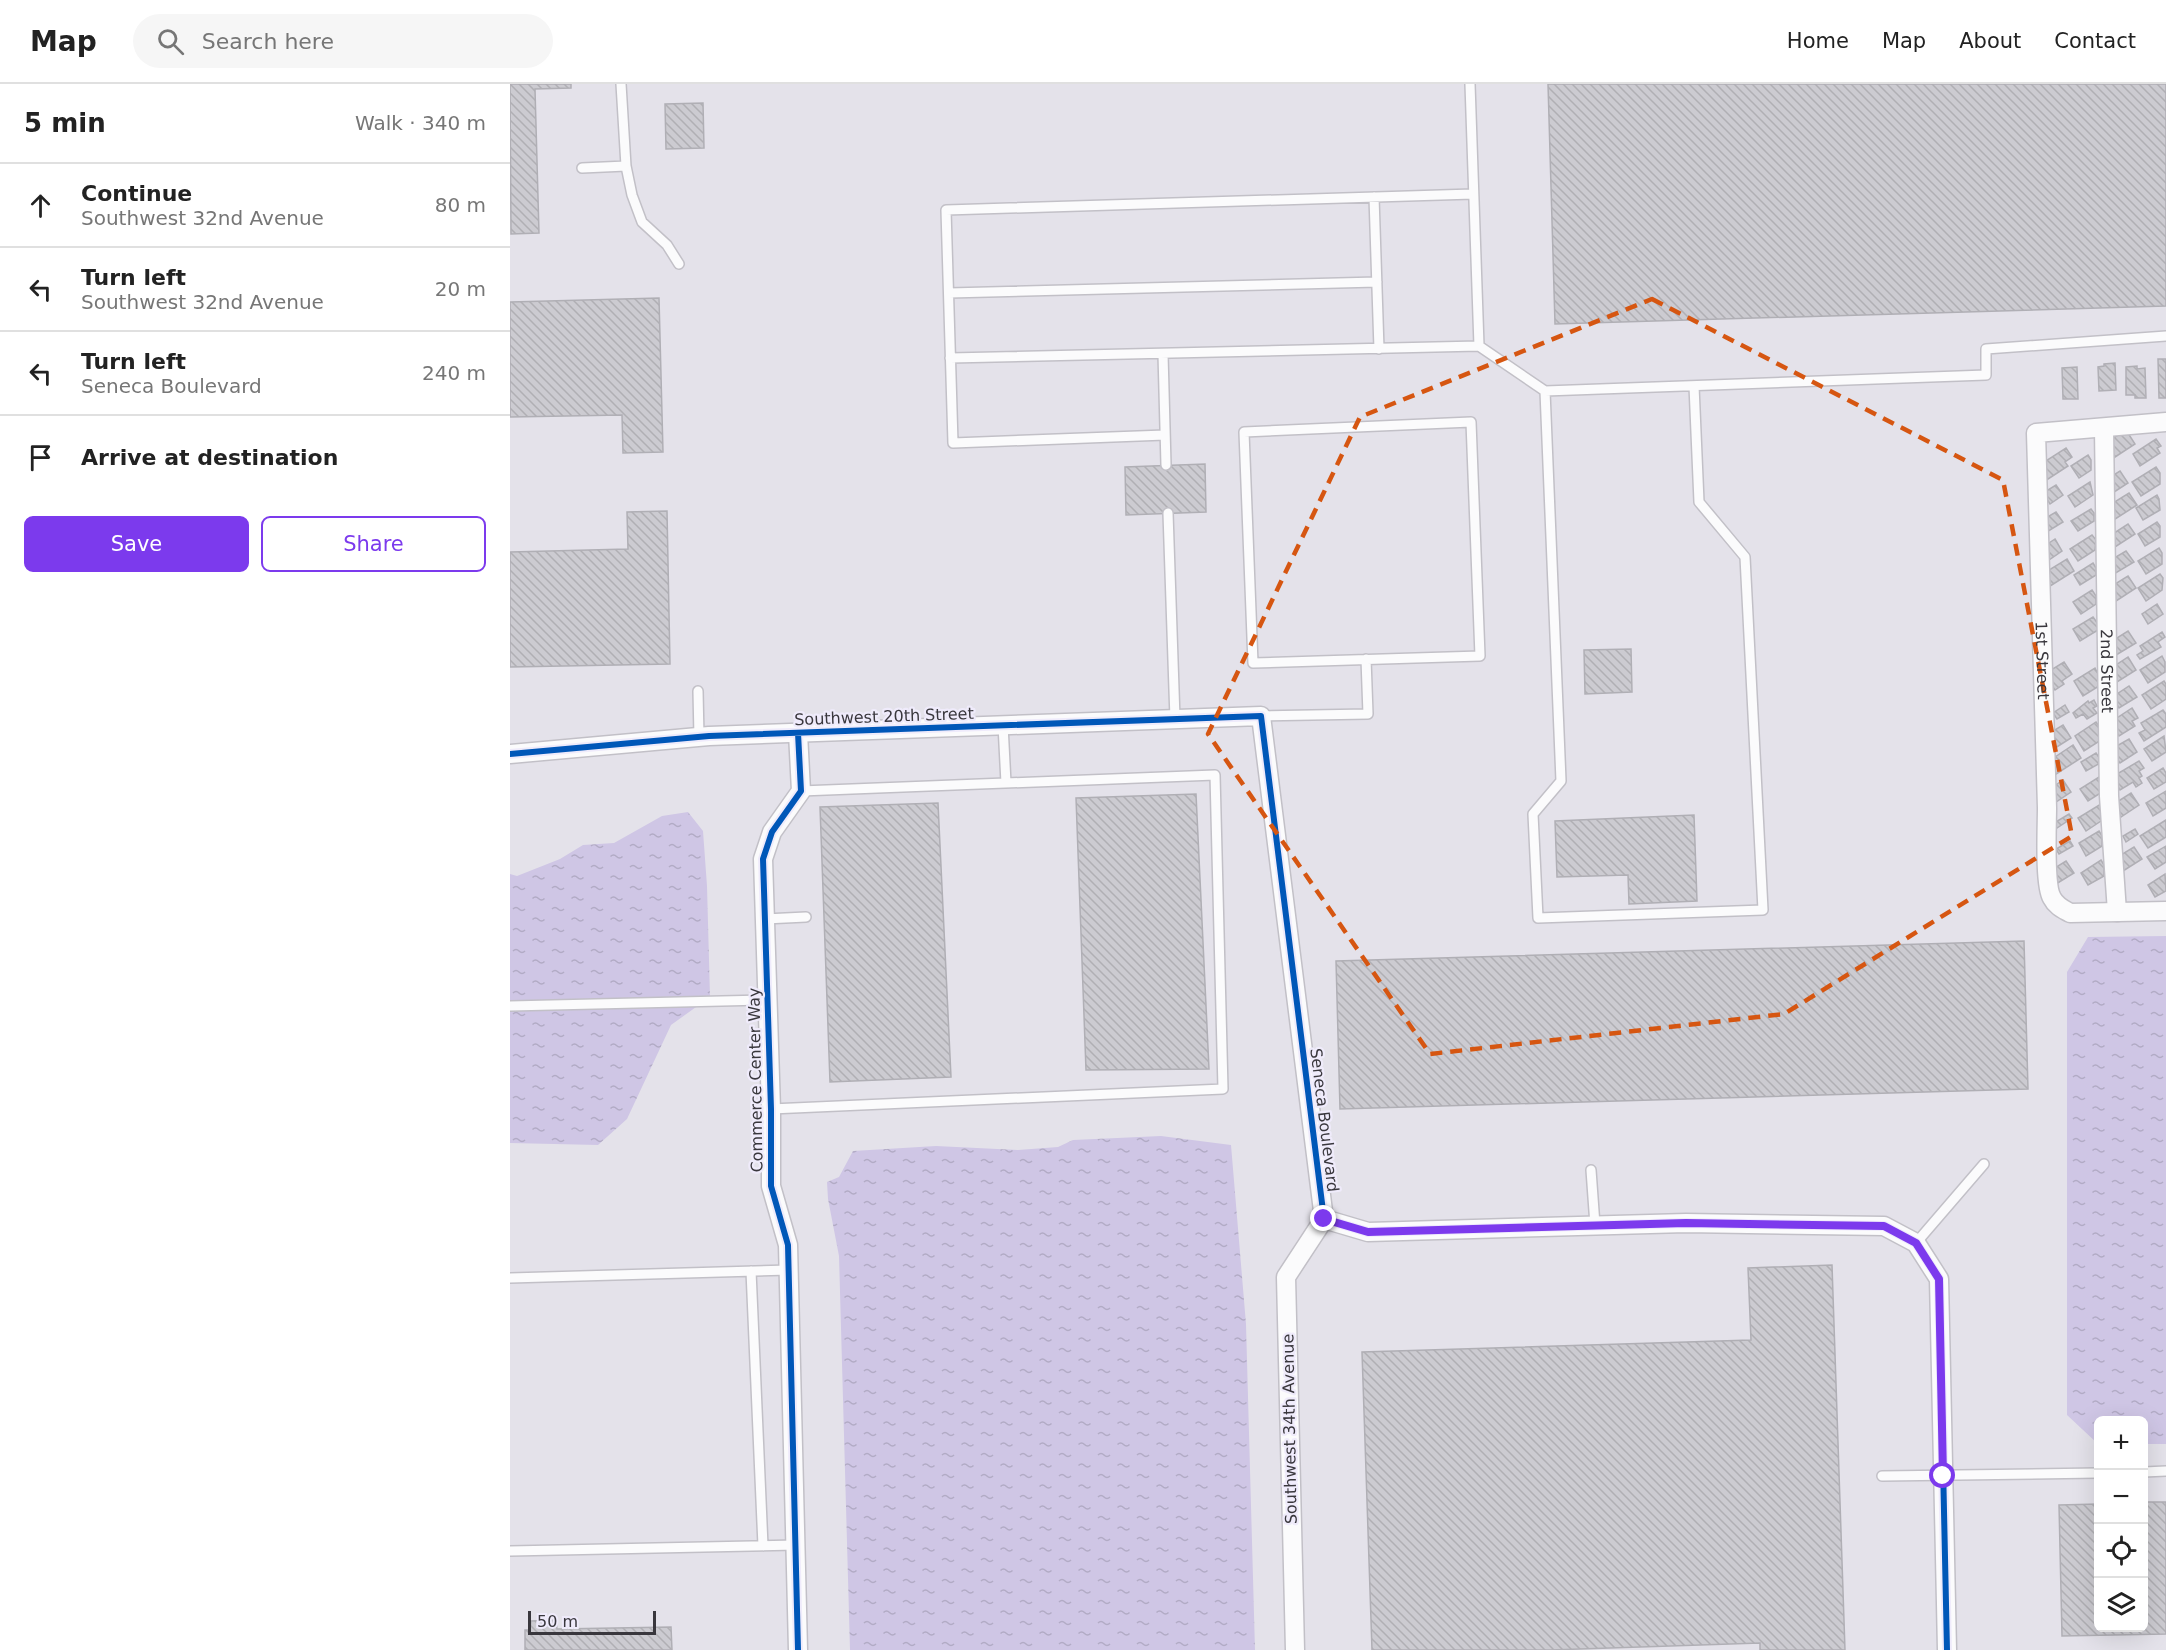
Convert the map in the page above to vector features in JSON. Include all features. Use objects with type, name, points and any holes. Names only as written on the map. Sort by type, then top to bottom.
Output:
[{"type":"street","name":"1st Street","points":[[2166,423],[2036,433],[2048,808],[2046,853],[2050,897],[2070,913],[2166,910]]},
{"type":"street","name":"2nd Street","points":[[2103,429],[2109,796],[2117,912]]},
{"type":"street","name":"Southwest 20th Street","points":[[510,754],[699,737],[1261,716]]},
{"type":"street","name":"Seneca Boulevard","points":[[1261,716],[1324,1219]]},
{"type":"street","points":[[798,733],[801,790]]},
{"type":"street","name":"Commerce Center Way","points":[[798,1650],[788,1245],[771,1186],[771,1109],[763,859],[772,832],[801,790]]},
{"type":"street","points":[[1324,1219],[1368,1232],[1686,1223],[1884,1226],[1916,1243],[1939,1279],[1947,1650]]},
{"type":"street","name":"Southwest 34th Avenue","points":[[1294,1650],[1286,1277],[1324,1219]]},
{"type":"lane","points":[[621,84],[626,166],[632,195],[642,222],[667,245],[679,264]]},
{"type":"lane","points":[[1470,84],[1479,346]]},
{"type":"lane","points":[[582,168],[626,166]]},
{"type":"lane","points":[[1165,435],[953,443],[946,210],[1473,194]]},
{"type":"lane","points":[[1374,197],[1379,349]]},
{"type":"lane","points":[[949,293],[1377,282]]},
{"type":"lane","points":[[950,358],[1479,346],[1545,391],[1986,375],[1986,350],[2166,336]]},
{"type":"lane","points":[[1163,354],[1166,465]]},
{"type":"lane","points":[[1545,391],[1561,781],[1533,814],[1538,918],[1763,910],[1745,557],[1699,502],[1694,386]]},
{"type":"lane","points":[[1471,422],[1480,656],[1366,659],[1253,663],[1244,432],[1471,422]]},
{"type":"lane","points":[[1168,513],[1174,719]]},
{"type":"lane","points":[[1261,716],[1368,714],[1366,659]]},
{"type":"lane","points":[[698,691],[699,737]]},
{"type":"lane","points":[[1003,725],[1006,783]]},
{"type":"lane","points":[[771,1109],[1223,1089],[1215,775],[801,790]]},
{"type":"lane","points":[[765,919],[806,917]]},
{"type":"lane","points":[[510,1006],[767,1000]]},
{"type":"lane","points":[[1916,1243],[1984,1164]]},
{"type":"lane","points":[[1591,1170],[1595,1225]]},
{"type":"lane","points":[[510,1278],[789,1270]]},
{"type":"lane","points":[[752,1271],[763,1546]]},
{"type":"lane","points":[[2148,1472],[2166,1471]]},
{"type":"lane","points":[[1882,1476],[2094,1473]]},
{"type":"lane","points":[[510,1551],[796,1545]]},
{"type":"highlighted area","points":[[1652,299],[2003,480],[2072,836],[1784,1014],[1430,1054],[1208,734],[1360,417]]},
{"type":"water","points":[[688,812],[703,831],[710,997],[671,1025],[627,1119],[598,1145],[510,1143],[510,874],[517,876],[560,859],[583,845],[614,843],[662,816]]},
{"type":"water","points":[[2166,936],[2166,1444],[2148,1444],[2148,1416],[2094,1416],[2094,1440],[2067,1415],[2067,972],[2088,937]]},
{"type":"water","points":[[1161,1136],[1231,1145],[1246,1324],[1255,1650],[850,1650],[839,1256],[827,1182],[839,1177],[853,1151],[936,1146],[1018,1150],[1058,1147],[1073,1140]]},
{"type":"building","points":[[510,84],[571,84],[571,88],[535,89],[539,233],[511,234]]},
{"type":"building","points":[[1548,84],[2166,84],[2166,306],[1555,324]]},
{"type":"building","points":[[703,103],[704,148],[666,149],[665,104]]},
{"type":"building","points":[[659,298],[663,452],[623,453],[622,415],[510,417],[510,302]]},
{"type":"building","points":[[2158,359],[2166,359],[2166,398],[2159,398]]},
{"type":"building","points":[[2115,363],[2116,390],[2099,391],[2098,367]]},
{"type":"building","points":[[2137,366],[2137,369],[2145,368],[2146,398],[2126,395],[2126,367]]},
{"type":"building","points":[[2077,367],[2078,399],[2063,399],[2062,368]]},
{"type":"building","points":[[2126,430],[2135,444],[2112,459],[2107,442]]},
{"type":"building","points":[[2156,439],[2161,446],[2157,448],[2160,453],[2140,466],[2133,454]]},
{"type":"building","points":[[2066,448],[2072,457],[2065,462],[2068,466],[2045,481],[2041,464]]},
{"type":"building","points":[[2088,455],[2091,460],[2091,470],[2079,478],[2071,466]]},
{"type":"building","points":[[1205,464],[1206,512],[1126,515],[1125,467]]},
{"type":"building","points":[[2156,467],[2160,473],[2160,484],[2141,496],[2132,482]]},
{"type":"building","points":[[2120,471],[2128,483],[2111,494],[2107,479]]},
{"type":"building","points":[[2090,482],[2093,495],[2075,507],[2068,496]]},
{"type":"building","points":[[2056,485],[2063,495],[2050,504],[2043,493]]},
{"type":"building","points":[[2129,493],[2137,505],[2112,521],[2108,506]]},
{"type":"building","points":[[2157,495],[2160,510],[2143,520],[2136,508]]},
{"type":"building","points":[[2091,509],[2094,513],[2094,521],[2078,531],[2071,521]]},
{"type":"building","points":[[667,511],[670,664],[510,667],[510,552],[628,549],[627,512]]},
{"type":"building","points":[[2056,512],[2063,522],[2045,533],[2042,520]]},
{"type":"building","points":[[2157,522],[2160,526],[2160,537],[2145,546],[2138,534]]},
{"type":"building","points":[[2128,524],[2135,534],[2115,547],[2108,537]]},
{"type":"building","points":[[2092,535],[2096,540],[2095,550],[2078,561],[2070,549]]},
{"type":"building","points":[[2055,539],[2062,551],[2046,562],[2043,547]]},
{"type":"building","points":[[2159,548],[2162,553],[2162,564],[2146,574],[2138,561]]},
{"type":"building","points":[[2126,551],[2134,562],[2114,574],[2109,561]]},
{"type":"building","points":[[2067,559],[2074,571],[2047,588],[2044,573]]},
{"type":"building","points":[[2093,563],[2096,575],[2080,585],[2074,575]]},
{"type":"building","points":[[2160,574],[2163,578],[2162,590],[2146,601],[2138,588]]},
{"type":"building","points":[[2128,576],[2136,588],[2113,603],[2110,587]]},
{"type":"building","points":[[2092,590],[2096,596],[2096,604],[2081,614],[2073,602]]},
{"type":"building","points":[[2157,604],[2163,614],[2148,624],[2142,614]]},
{"type":"building","points":[[2093,617],[2098,624],[2098,630],[2080,641],[2073,629]]},
{"type":"building","points":[[2128,631],[2136,643],[2116,655],[2112,641]]},
{"type":"building","points":[[2162,632],[2165,637],[2158,642],[2161,647],[2140,659],[2137,655],[2143,651],[2140,646]]},
{"type":"building","points":[[1631,649],[1632,692],[1585,694],[1584,650]]},
{"type":"building","points":[[2162,656],[2165,662],[2165,672],[2148,683],[2140,670]]},
{"type":"building","points":[[2128,657],[2136,670],[2117,682],[2113,676],[2113,667]]},
{"type":"building","points":[[2064,662],[2072,674],[2055,690],[2051,688],[2046,673]]},
{"type":"building","points":[[2095,668],[2099,676],[2099,686],[2083,696],[2074,681]]},
{"type":"building","points":[[2164,681],[2166,699],[2151,709],[2142,695]]},
{"type":"building","points":[[2129,686],[2137,697],[2119,708],[2114,696]]},
{"type":"building","points":[[2094,700],[2097,706],[2093,708],[2097,713],[2087,719],[2083,714],[2076,718],[2073,713],[2088,701],[2089,703]]},
{"type":"building","points":[[2065,705],[2069,712],[2057,719],[2053,713]]},
{"type":"building","points":[[2132,708],[2138,718],[2132,721],[2135,726],[2119,736],[2114,728],[2114,720]]},
{"type":"building","points":[[2163,710],[2166,714],[2166,727],[2144,741],[2139,733],[2145,730],[2141,723]]},
{"type":"building","points":[[2096,722],[2101,729],[2101,740],[2084,751],[2075,736]]},
{"type":"building","points":[[2063,725],[2071,738],[2052,750],[2048,734]]},
{"type":"building","points":[[2164,736],[2166,752],[2152,761],[2144,749]]},
{"type":"building","points":[[2129,739],[2137,752],[2120,763],[2115,756],[2115,747]]},
{"type":"building","points":[[2073,745],[2081,758],[2053,776],[2049,761]]},
{"type":"building","points":[[2096,753],[2102,762],[2086,771],[2081,762]]},
{"type":"building","points":[[2139,761],[2144,768],[2139,771],[2142,783],[2136,787],[2133,782],[2120,790],[2112,777]]},
{"type":"building","points":[[2163,768],[2166,773],[2166,782],[2154,789],[2147,778]]},
{"type":"building","points":[[2099,777],[2102,782],[2102,792],[2088,801],[2080,789]]},
{"type":"building","points":[[2063,780],[2071,792],[2053,804],[2050,789]]},
{"type":"building","points":[[2166,791],[2166,808],[2153,816],[2146,803]]},
{"type":"building","points":[[2131,793],[2139,805],[2121,817],[2117,811],[2117,802]]},
{"type":"building","points":[[1196,794],[1209,1069],[1086,1070],[1076,798]]},
{"type":"building","points":[[938,803],[951,1077],[830,1082],[820,807]]},
{"type":"building","points":[[2101,804],[2104,819],[2086,831],[2078,818]]},
{"type":"building","points":[[2069,814],[2072,818],[2057,828],[2054,823]]},
{"type":"building","points":[[1694,815],[1697,901],[1629,904],[1628,875],[1557,877],[1555,821]]},
{"type":"building","points":[[2166,820],[2166,837],[2148,848],[2140,836]]},
{"type":"building","points":[[2135,829],[2138,834],[2126,842],[2123,836]]},
{"type":"building","points":[[2099,831],[2102,836],[2102,846],[2086,856],[2079,843]]},
{"type":"building","points":[[2070,841],[2073,846],[2059,854],[2056,849]]},
{"type":"building","points":[[2166,846],[2166,862],[2155,869],[2147,857]]},
{"type":"building","points":[[2134,847],[2142,859],[2123,871],[2119,856]]},
{"type":"building","points":[[2101,860],[2104,865],[2104,876],[2088,885],[2081,873]]},
{"type":"building","points":[[2066,861],[2074,873],[2056,884],[2053,869]]},
{"type":"building","points":[[2165,874],[2166,891],[2155,897],[2148,885]]},
{"type":"building","points":[[2024,941],[2028,1089],[1340,1109],[1336,961]]},
{"type":"building","points":[[1832,1265],[1845,1650],[1760,1650],[1760,1643],[1550,1650],[1372,1650],[1362,1352],[1751,1340],[1748,1268]]},
{"type":"building","points":[[2148,1502],[2166,1502],[2166,1634],[2062,1636],[2059,1505],[2094,1504],[2094,1632],[2148,1632]]},
{"type":"building","points":[[556,1620],[557,1629],[671,1627],[672,1650],[525,1650],[525,1630],[530,1630],[531,1621]]},
{"type":"cycle path","points":[[510,754],[709,736],[1261,716],[1324,1219],[1368,1232],[1686,1223],[1884,1226],[1916,1243],[1939,1279],[1947,1650]]},
{"type":"cycle path","points":[[798,733],[801,791],[772,832],[763,859],[771,1109],[771,1186],[788,1245],[798,1650]]},
{"type":"route","points":[[1324,1219],[1368,1232],[1686,1223],[1884,1226],[1916,1243],[1939,1279],[1943,1476]]}]
